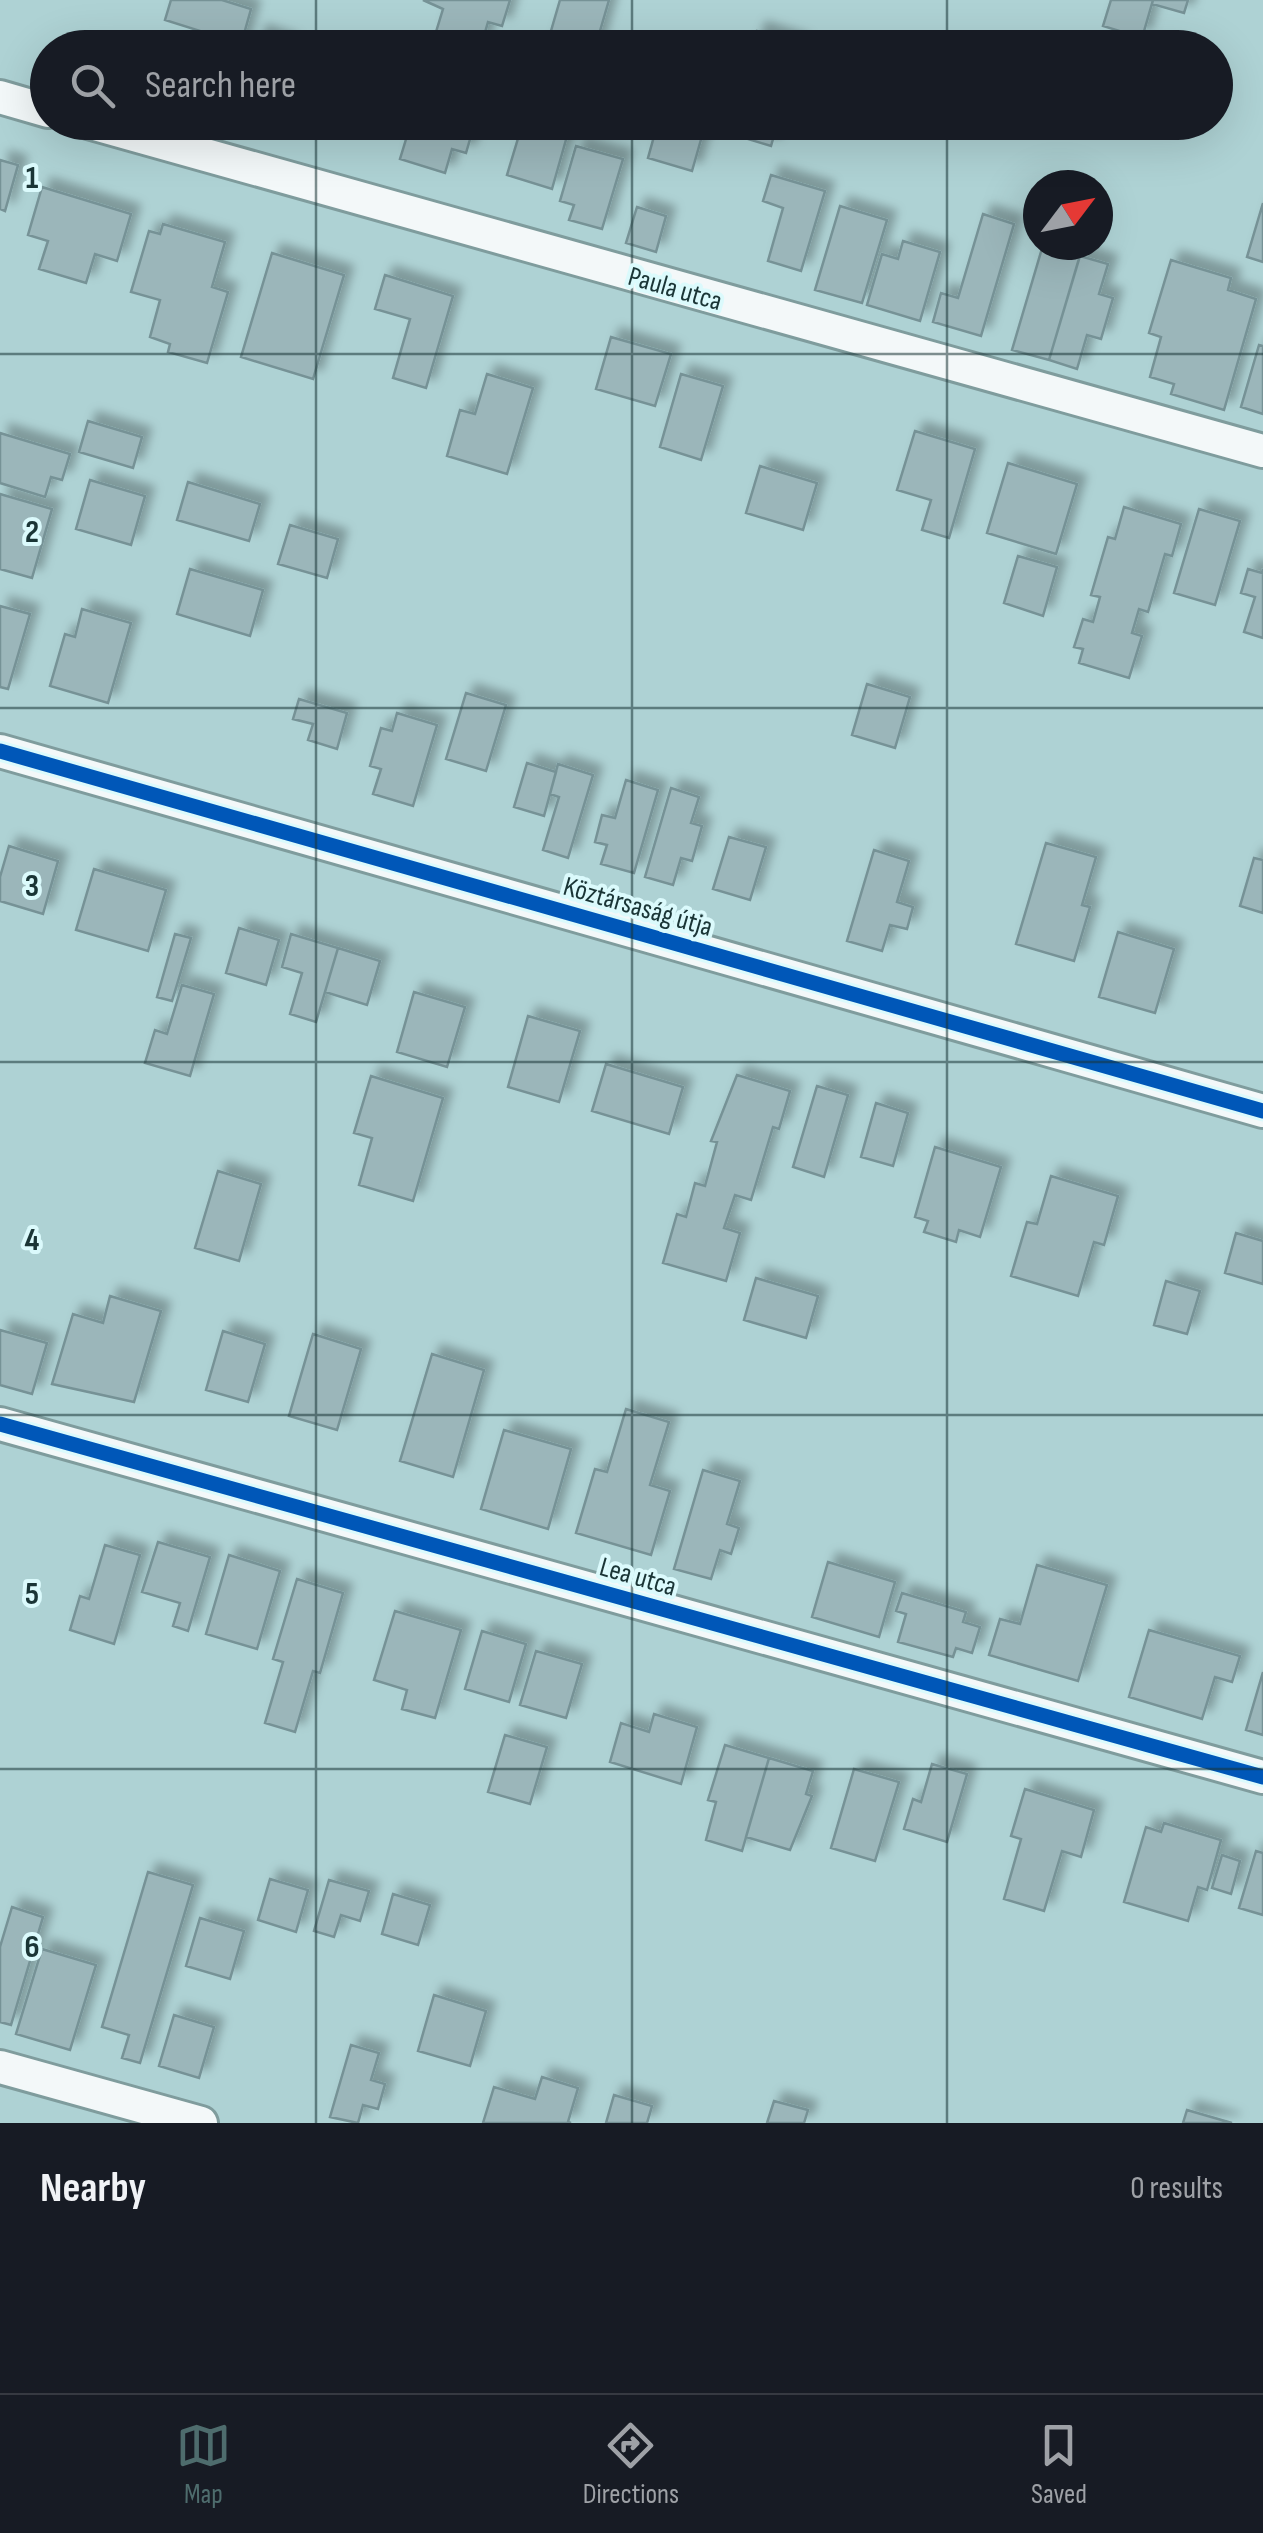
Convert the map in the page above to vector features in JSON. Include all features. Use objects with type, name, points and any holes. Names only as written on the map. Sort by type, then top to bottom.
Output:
[{"type":"street","points":[[0,98],[30,106]]},
{"type":"street","name":"Paula utca","points":[[152,140],[1263,452]]},
{"type":"street","name":"Köztársaság útja","points":[[0,751],[1263,1111]]},
{"type":"street","name":"Lea utca","points":[[0,1424],[1263,1778]]},
{"type":"street","points":[[0,2067],[201,2123]]},
{"type":"building","points":[[171,0],[222,0],[251,9],[245,30],[197,30],[165,20]]},
{"type":"building","points":[[423,0],[510,0],[502,26],[488,22],[486,30],[437,30],[443,9]]},
{"type":"building","points":[[560,0],[609,0],[600,30],[551,30]]},
{"type":"building","points":[[1111,0],[1153,0],[1144,30],[1103,26]]},
{"type":"building","points":[[1153,0],[1188,0],[1184,13],[1152,4]]},
{"type":"building","points":[[406,140],[470,140],[466,153],[452,149],[445,173],[400,159]]},
{"type":"building","points":[[518,140],[566,140],[552,189],[507,175]]},
{"type":"building","points":[[653,140],[701,140],[692,171],[648,158]]},
{"type":"building","points":[[751,140],[773,140],[771,146]]},
{"type":"building","points":[[576,146],[623,159],[602,229],[569,220],[574,205],[560,201]]},
{"type":"building","points":[[0,160],[18,165],[5,211],[0,209]]},
{"type":"building","points":[[771,175],[825,191],[801,271],[768,261],[783,208],[763,201]]},
{"type":"building","points":[[42,187],[131,214],[117,261],[95,254],[86,283],[39,269],[48,241],[28,235]]},
{"type":"building","points":[[1263,203],[1263,262],[1247,257]]},
{"type":"building","points":[[840,206],[887,220],[862,303],[815,290]]},
{"type":"building","points":[[637,207],[666,216],[656,252],[626,243]]},
{"type":"building","points":[[983,214],[1014,224],[981,336],[933,322],[941,293],[958,298]]},
{"type":"building","points":[[163,224],[225,242],[212,287],[228,292],[207,363],[168,352],[170,344],[150,337],[160,300],[131,292],[149,231],[160,234]]},
{"type":"building","points":[[903,241],[940,252],[920,321],[867,305],[882,254],[898,259]]},
{"type":"building","points":[[272,253],[344,275],[313,379],[241,357]]},
{"type":"building","points":[[1039,260],[1079,260],[1049,360],[1012,350]]},
{"type":"building","points":[[1079,260],[1108,264],[1099,294],[1113,298],[1101,339],[1087,335],[1077,369],[1049,360]]},
{"type":"building","points":[[1171,260],[1231,278],[1228,290],[1256,299],[1224,410],[1171,394],[1174,384],[1150,377],[1161,337],[1149,333]]},
{"type":"building","points":[[385,275],[453,296],[426,388],[393,378],[410,319],[375,309]]},
{"type":"building","points":[[611,337],[671,354],[655,406],[596,389]]},
{"type":"building","points":[[1259,345],[1263,346],[1263,414],[1241,407]]},
{"type":"building","points":[[487,374],[533,388],[507,474],[447,456],[460,410],[475,414]]},
{"type":"building","points":[[681,374],[723,386],[701,460],[660,447]]},
{"type":"building","points":[[88,421],[142,437],[133,468],[79,452]]},
{"type":"building","points":[[915,431],[975,449],[949,538],[922,530],[931,500],[897,490]]},
{"type":"building","points":[[0,433],[70,454],[62,480],[51,477],[45,497],[0,483]]},
{"type":"building","points":[[1008,463],[1077,484],[1056,554],[987,533]]},
{"type":"building","points":[[760,466],[817,483],[803,530],[746,513]]},
{"type":"building","points":[[90,480],[145,496],[131,545],[76,529]]},
{"type":"building","points":[[188,482],[260,504],[249,541],[177,520]]},
{"type":"building","points":[[0,494],[52,509],[32,578],[0,569]]},
{"type":"building","points":[[1124,507],[1181,524],[1172,556],[1165,554],[1148,612],[1139,609],[1132,633],[1142,636],[1129,678],[1079,663],[1083,649],[1074,647],[1083,619],[1093,622],[1100,597],[1091,595],[1108,537],[1115,539]]},
{"type":"building","points":[[1199,509],[1240,521],[1215,605],[1174,593]]},
{"type":"building","points":[[290,525],[338,539],[327,578],[278,564]]},
{"type":"building","points":[[1018,556],[1057,567],[1043,616],[1004,603]]},
{"type":"building","points":[[190,569],[263,590],[250,636],[177,614]]},
{"type":"building","points":[[1248,569],[1262,573],[1263,569],[1263,638],[1244,632],[1255,597],[1241,593]]},
{"type":"building","points":[[0,606],[30,614],[8,689],[0,687]]},
{"type":"building","points":[[82,609],[131,623],[108,703],[50,686],[65,634],[75,637]]},
{"type":"building","points":[[867,684],[910,697],[895,748],[852,735]]},
{"type":"building","points":[[466,693],[506,705],[486,771],[446,759]]},
{"type":"building","points":[[299,699],[347,713],[337,749],[308,740],[313,724],[293,719]]},
{"type":"building","points":[[397,713],[437,725],[413,806],[373,794],[381,769],[370,766],[381,728],[392,731]]},
{"type":"building","points":[[527,763],[556,772],[544,816],[514,807]]},
{"type":"building","points":[[558,764],[593,775],[568,858],[543,850],[559,797],[550,794]]},
{"type":"building","points":[[626,780],[658,790],[634,873],[601,864],[607,845],[595,842],[602,815],[615,818]]},
{"type":"building","points":[[671,788],[699,797],[691,823],[702,826],[692,861],[681,858],[673,885],[645,877]]},
{"type":"building","points":[[729,837],[766,847],[750,900],[713,889]]},
{"type":"building","points":[[1046,843],[1096,857],[1082,905],[1090,907],[1074,961],[1016,944]]},
{"type":"building","points":[[9,846],[58,861],[43,914],[0,901],[0,877]]},
{"type":"building","points":[[874,850],[909,861],[897,902],[913,907],[907,929],[890,925],[882,951],[847,941]]},
{"type":"building","points":[[1254,858],[1263,860],[1263,913],[1240,906]]},
{"type":"building","points":[[94,869],[166,890],[148,951],[76,930]]},
{"type":"building","points":[[239,928],[279,940],[266,985],[226,973]]},
{"type":"building","points":[[1118,932],[1174,949],[1155,1013],[1099,997]]},
{"type":"building","points":[[175,934],[191,938],[172,1001],[157,997]]},
{"type":"building","points":[[291,934],[338,948],[316,1022],[290,1014],[302,973],[282,967]]},
{"type":"building","points":[[338,948],[380,961],[367,1005],[325,992]]},
{"type":"building","points":[[182,985],[214,994],[190,1076],[145,1063],[155,1030],[167,1034]]},
{"type":"building","points":[[414,992],[465,1007],[447,1067],[397,1052]]},
{"type":"building","points":[[528,1016],[580,1031],[559,1102],[508,1087]]},
{"type":"building","points":[[606,1064],[683,1087],[669,1134],[592,1111]]},
{"type":"building","points":[[737,1075],[790,1091],[779,1129],[773,1127],[751,1200],[735,1195],[724,1228],[740,1233],[726,1281],[663,1263],[677,1214],[686,1217],[695,1183],[705,1186],[717,1142],[711,1141]]},
{"type":"building","points":[[371,1076],[443,1098],[413,1201],[359,1185],[372,1138],[354,1133]]},
{"type":"building","points":[[817,1086],[848,1095],[824,1177],[793,1167]]},
{"type":"building","points":[[876,1103],[908,1113],[893,1166],[861,1157]]},
{"type":"building","points":[[935,1147],[1001,1167],[980,1237],[959,1230],[956,1242],[924,1232],[928,1221],[915,1217]]},
{"type":"building","points":[[218,1171],[261,1184],[239,1261],[195,1248]]},
{"type":"building","points":[[1051,1176],[1118,1196],[1104,1245],[1094,1242],[1078,1296],[1011,1276],[1027,1222],[1037,1224]]},
{"type":"building","points":[[1236,1233],[1263,1241],[1263,1284],[1225,1273]]},
{"type":"building","points":[[756,1278],[818,1296],[806,1338],[744,1320]]},
{"type":"building","points":[[1166,1281],[1200,1291],[1187,1334],[1154,1325]]},
{"type":"building","points":[[110,1296],[161,1311],[134,1402],[52,1384],[73,1314],[103,1323]]},
{"type":"building","points":[[0,1330],[47,1343],[32,1394],[0,1385]]},
{"type":"building","points":[[223,1331],[265,1344],[248,1402],[206,1390]]},
{"type":"building","points":[[313,1334],[361,1349],[337,1430],[289,1416]]},
{"type":"building","points":[[432,1354],[484,1370],[453,1477],[400,1461]]},
{"type":"building","points":[[626,1409],[669,1422],[650,1485],[670,1491],[651,1555],[576,1533],[595,1469],[607,1472]]},
{"type":"building","points":[[504,1430],[571,1449],[548,1529],[481,1509]]},
{"type":"building","points":[[703,1470],[740,1481],[727,1524],[739,1528],[731,1554],[720,1550],[711,1579],[674,1569]]},
{"type":"building","points":[[158,1542],[210,1557],[188,1631],[173,1626],[180,1603],[142,1592]]},
{"type":"building","points":[[105,1545],[140,1555],[114,1644],[70,1630],[80,1596],[89,1599]]},
{"type":"building","points":[[229,1555],[280,1571],[257,1649],[206,1634]]},
{"type":"building","points":[[828,1562],[895,1582],[879,1637],[812,1617]]},
{"type":"building","points":[[1037,1565],[1107,1585],[1078,1681],[989,1655],[1000,1619],[1020,1624]]},
{"type":"building","points":[[297,1579],[343,1593],[320,1673],[313,1671],[295,1732],[265,1723],[283,1662],[273,1659]]},
{"type":"building","points":[[902,1593],[966,1612],[963,1622],[980,1627],[972,1653],[956,1648],[953,1657],[898,1642],[906,1614],[896,1611]]},
{"type":"building","points":[[395,1611],[461,1630],[435,1718],[402,1709],[407,1690],[374,1680]]},
{"type":"building","points":[[1149,1630],[1240,1656],[1232,1682],[1215,1677],[1202,1719],[1129,1697]]},
{"type":"building","points":[[482,1631],[526,1644],[509,1702],[465,1689]]},
{"type":"building","points":[[536,1651],[582,1664],[566,1718],[520,1705]]},
{"type":"building","points":[[1263,1672],[1263,1735],[1246,1730]]},
{"type":"building","points":[[654,1714],[697,1727],[681,1784],[610,1762],[621,1723],[649,1732]]},
{"type":"building","points":[[505,1735],[547,1747],[530,1804],[488,1792]]},
{"type":"building","points":[[725,1745],[769,1758],[742,1851],[706,1840],[716,1802],[708,1800]]},
{"type":"building","points":[[769,1758],[813,1771],[806,1794],[812,1796],[790,1850],[746,1837]]},
{"type":"building","points":[[932,1764],[967,1774],[947,1842],[904,1829],[913,1799],[921,1802]]},
{"type":"building","points":[[854,1769],[899,1782],[875,1861],[831,1848]]},
{"type":"building","points":[[1025,1789],[1094,1810],[1081,1857],[1062,1851],[1044,1911],[1004,1899],[1021,1839],[1011,1836]]},
{"type":"building","points":[[1164,1823],[1221,1840],[1207,1890],[1198,1887],[1188,1921],[1124,1902],[1146,1827],[1161,1832]]},
{"type":"building","points":[[1256,1851],[1263,1853],[1263,1915],[1239,1908]]},
{"type":"building","points":[[1222,1855],[1240,1861],[1231,1894],[1212,1888]]},
{"type":"building","points":[[148,1872],[193,1885],[140,2063],[122,2058],[129,2035],[102,2027]]},
{"type":"building","points":[[270,1879],[308,1890],[296,1932],[258,1920]]},
{"type":"building","points":[[329,1880],[369,1891],[360,1921],[341,1915],[334,1937],[314,1931]]},
{"type":"building","points":[[393,1894],[430,1905],[418,1945],[382,1934]]},
{"type":"building","points":[[12,1907],[43,1917],[11,2025],[0,2022],[0,1947]]},
{"type":"building","points":[[200,1918],[244,1931],[230,1979],[186,1966]]},
{"type":"building","points":[[42,1949],[96,1965],[70,2050],[16,2034]]},
{"type":"building","points":[[434,1995],[486,2011],[470,2066],[418,2051]]},
{"type":"building","points":[[174,2015],[214,2027],[199,2078],[159,2066]]},
{"type":"building","points":[[351,2045],[379,2053],[371,2080],[385,2084],[378,2109],[363,2105],[358,2123],[330,2117]]},
{"type":"building","points":[[542,2077],[578,2088],[568,2122],[571,2123],[483,2123],[494,2087],[535,2099]]},
{"type":"building","points":[[614,2095],[652,2106],[647,2123],[606,2123]]},
{"type":"building","points":[[774,2101],[808,2110],[804,2123],[767,2123]]},
{"type":"building","points":[[1187,2110],[1232,2123],[1183,2123]]},
{"type":"cycle path","points":[[0,751],[1263,1111]]},
{"type":"cycle path","points":[[0,1424],[1263,1777]]}]
